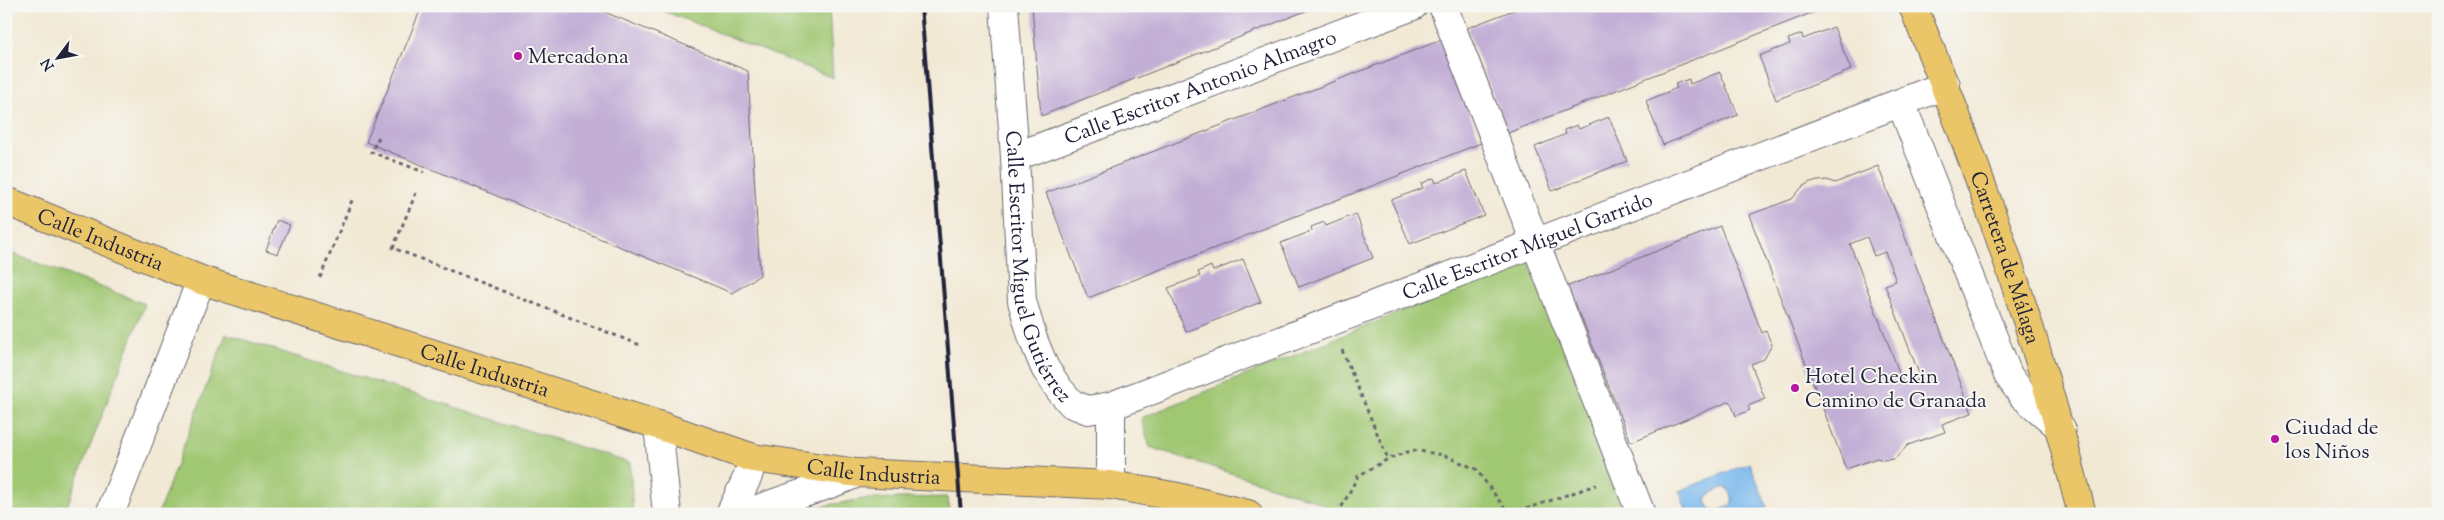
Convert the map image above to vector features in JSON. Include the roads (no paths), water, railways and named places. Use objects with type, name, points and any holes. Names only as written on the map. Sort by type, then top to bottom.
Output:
[{"type":"main road","name":"Carretera de Málaga","points":[[1913,6],[1946,86],[2030,324],[2061,428],[2082,514]]},
{"type":"main road","name":"Calle Industria","points":[[6,201],[201,280],[658,425],[753,458],[857,473],[1111,484],[1178,497],[1248,514]]},
{"type":"street","name":"Calle Escritor Miguel Gutiérrez","points":[[1004,6],[1016,157],[1022,301],[1033,339],[1045,368],[1059,389],[1072,404],[1088,410],[1111,406],[1111,484]]},
{"type":"street","name":"Calle Escritor Antonio Almagro","points":[[1016,157],[1413,6]]},
{"type":"street","points":[[1443,6],[1641,514]]},
{"type":"street","name":"Calle Escritor Miguel Garrido","points":[[1111,406],[1946,86]]},
{"type":"street","points":[[1901,102],[2008,375],[2022,396],[2061,428]]},
{"type":"street","points":[[110,514],[201,280]]},
{"type":"street","points":[[658,425],[667,514]]},
{"type":"street","points":[[730,514],[748,476],[753,458]]},
{"type":"street","points":[[746,514],[766,505],[826,488],[857,473]]},
{"type":"water","points":[[1750,463],[1767,507],[1750,514],[1688,514],[1679,491]],"holes":[[[1724,487],[1732,497],[1731,506],[1715,512],[1710,509],[1706,501],[1708,495]]]},
{"type":"railway","points":[[921,6],[961,514]]},
{"type":"place","name":"Mercadona","points":[[518,56]]},
{"type":"place","name":"Hotel Checkin Camino de Granada","points":[[1795,388]]},
{"type":"place","name":"Ciudad de los Niños","points":[[2275,439]]}]
